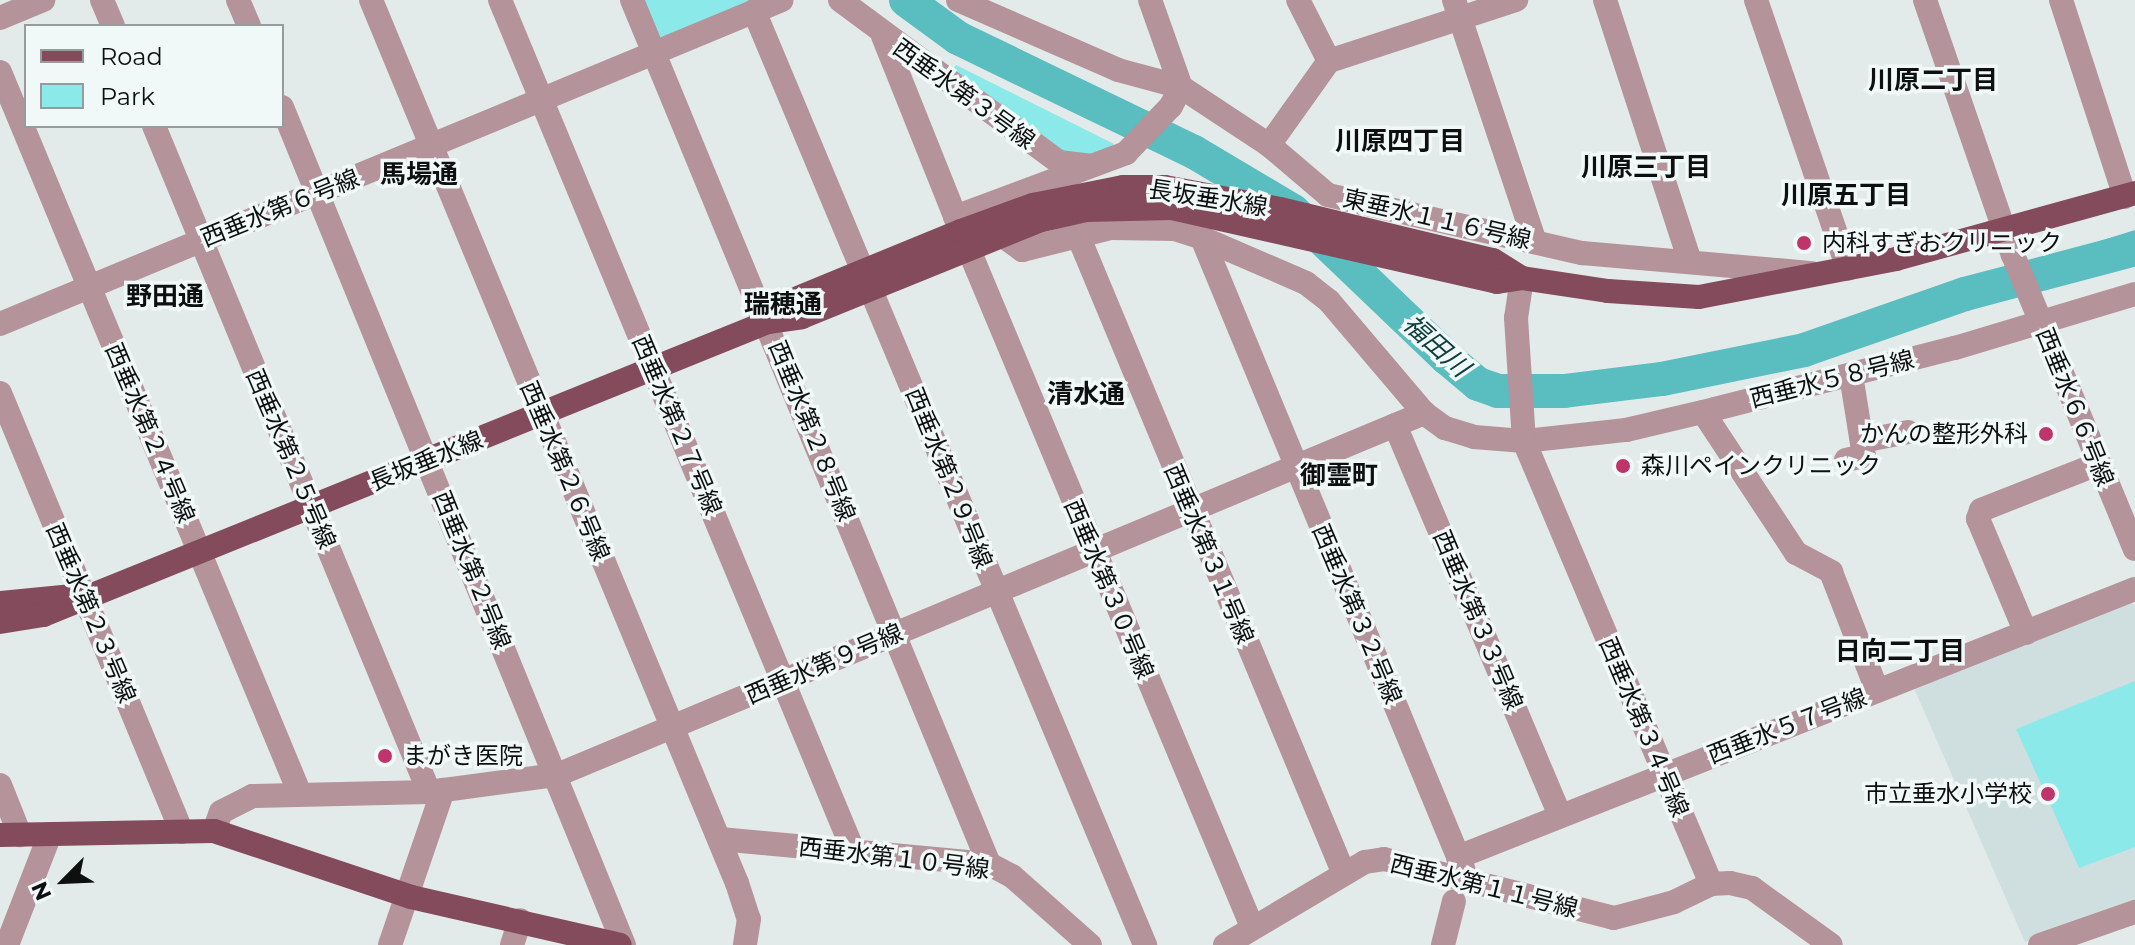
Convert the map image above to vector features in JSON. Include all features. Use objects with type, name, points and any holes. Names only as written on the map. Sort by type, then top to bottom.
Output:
[{"type":"main road","name":"長坂垂水線","points":[[0,622],[43,615],[83,596],[200,553],[768,322],[795,299],[870,282],[962,233],[1083,192],[1168,198],[1385,245],[1493,260],[1522,278],[1608,291],[1699,297],[1848,269],[2007,231],[2130,195]]},
{"type":"main road","name":"長坂垂水線","points":[[962,233],[1003,236],[1086,210],[1168,198]]},
{"type":"main road","name":"長坂垂水線","points":[[0,603],[83,596]]},
{"type":"main road","points":[[10,835],[214,831],[411,897],[622,945]]},
{"type":"street","points":[[0,18],[43,0]]},
{"type":"street","points":[[102,0],[112,24]]},
{"type":"street","points":[[238,0],[248,24]]},
{"type":"street","name":"西垂水第２６号線","points":[[371,0],[541,415],[675,726],[720,839],[749,919],[745,945]]},
{"type":"street","name":"西垂水第２７号線","points":[[500,0],[853,850]]},
{"type":"street","name":"西垂水第２８号線","points":[[632,0],[768,322],[989,864]]},
{"type":"street","name":"西垂水第６号線","points":[[0,324],[652,51],[782,0]]},
{"type":"street","name":"西垂水第３号線","points":[[840,0],[882,35],[1059,162],[1096,166]]},
{"type":"street","name":"東垂水１１６号線","points":[[958,0],[1176,97],[1269,145],[1328,195],[1582,253],[1822,274]]},
{"type":"street","points":[[962,233],[1126,153],[1176,97],[1150,0]]},
{"type":"street","points":[[1298,0],[1329,61]]},
{"type":"street","points":[[1269,145],[1329,61],[1457,9],[1516,0]]},
{"type":"street","points":[[1605,0],[1690,261]]},
{"type":"street","points":[[1756,0],[1848,269]]},
{"type":"street","name":"西垂水６６号線","points":[[1925,0],[2013,255],[2135,549]]},
{"type":"street","points":[[2061,0],[2130,195]]},
{"type":"street","points":[[1457,9],[1535,242]]},
{"type":"street","name":"西垂水第２９号線","points":[[754,11],[870,282],[994,592],[1145,945]]},
{"type":"street","name":"西垂水第３０号線","points":[[882,35],[1093,552],[1252,927]]},
{"type":"street","name":"西垂水第２４号線","points":[[0,72],[300,794]]},
{"type":"street","name":"西垂水第２号線","points":[[284,112],[557,775],[622,945]]},
{"type":"street","name":"西垂水第２５号線","points":[[155,128],[312,507],[436,791]]},
{"type":"street","points":[[1003,236],[1022,250],[1077,233],[1156,227],[1202,238],[1318,292],[1424,413],[1445,428],[1474,437],[1524,435]]},
{"type":"street","name":"西垂水第３１号線","points":[[1077,233],[1344,874]]},
{"type":"street","name":"西垂水第３２号線","points":[[1202,238],[1462,867]]},
{"type":"street","name":"西垂水第３４号線","points":[[1522,278],[1516,318],[1524,435],[1711,884]]},
{"type":"street","name":"西垂水５８号線","points":[[1524,435],[1626,430],[1851,375],[2037,315],[2135,294]]},
{"type":"street","points":[[1846,460],[1864,456],[1851,375]]},
{"type":"street","name":"西垂水第２３号線","points":[[2,406],[182,832]]},
{"type":"street","points":[[1703,412],[1796,553],[1831,572],[1877,690]]},
{"type":"street","name":"西垂水第９号線","points":[[214,831],[221,812],[252,796],[436,791],[557,775],[1424,413]]},
{"type":"street","name":"西垂水第３３号線","points":[[1395,425],[1560,815]]},
{"type":"street","points":[[1862,441],[1908,432]]},
{"type":"street","points":[[2026,633],[1978,519],[1981,510],[2098,464]]},
{"type":"street","name":"西垂水５７号線","points":[[1462,867],[1560,815],[2135,589]]},
{"type":"street","points":[[0,785],[10,835]]},
{"type":"street","points":[[390,945],[411,897],[436,791]]},
{"type":"street","points":[[7,945],[50,834]]},
{"type":"street","name":"西垂水第１０号線","points":[[720,839],[989,864],[1012,876],[1090,945]]},
{"type":"street","name":"西垂水第１１号線","points":[[1225,945],[1344,874],[1384,859],[1462,867],[1614,918],[1651,910],[1711,884]]},
{"type":"street","points":[[1711,884],[1752,888],[1831,945]]},
{"type":"street","points":[[1443,945],[1454,901]]},
{"type":"street","points":[[2040,945],[2135,912]]},
{"type":"street","points":[[512,945],[520,920]]},
{"type":"shaded area","points":[[2135,230],[2135,261],[2055,283],[2043,259]]},
{"type":"shaded area","name":"市立垂水小学校","points":[[2129,602],[2135,605],[2135,902],[2025,942],[1913,686]]},
{"type":"green space","points":[[639,0],[756,0],[665,38],[654,36]]},
{"type":"green space","points":[[956,65],[1114,144],[1104,154],[1071,158],[951,72]]},
{"type":"green space","points":[[2135,681],[2135,847],[2079,868],[2016,729]]},
{"type":"waterway","name":"福田川","points":[[906,0],[958,38],[1194,152],[1293,211],[1447,358],[1478,384],[1498,391],[1564,391],[1662,379],[1804,350],[1965,294],[2135,249]]},
{"type":"place","name":"内科すぎおクリニック","points":[[1804,243]]},
{"type":"place","name":"かんの整形外科","points":[[2046,434]]},
{"type":"place","name":"森川ペインクリニック","points":[[1623,466]]},
{"type":"place","name":"まがき医院","points":[[385,756]]},
{"type":"place","name":"市立垂水小学校","points":[[2048,794]]},
{"type":"district","name":"川原二丁目","points":[[1933,81]]},
{"type":"district","name":"川原四丁目","points":[[1400,142]]},
{"type":"district","name":"川原三丁目","points":[[1646,168]]},
{"type":"district","name":"馬場通","points":[[419,175]]},
{"type":"district","name":"川原五丁目","points":[[1846,196]]},
{"type":"district","name":"野田通","points":[[165,297]]},
{"type":"district","name":"瑞穂通","points":[[783,305]]},
{"type":"district","name":"清水通","points":[[1086,395]]},
{"type":"district","name":"御霊町","points":[[1339,476]]},
{"type":"district","name":"日向二丁目","points":[[1900,652]]}]
